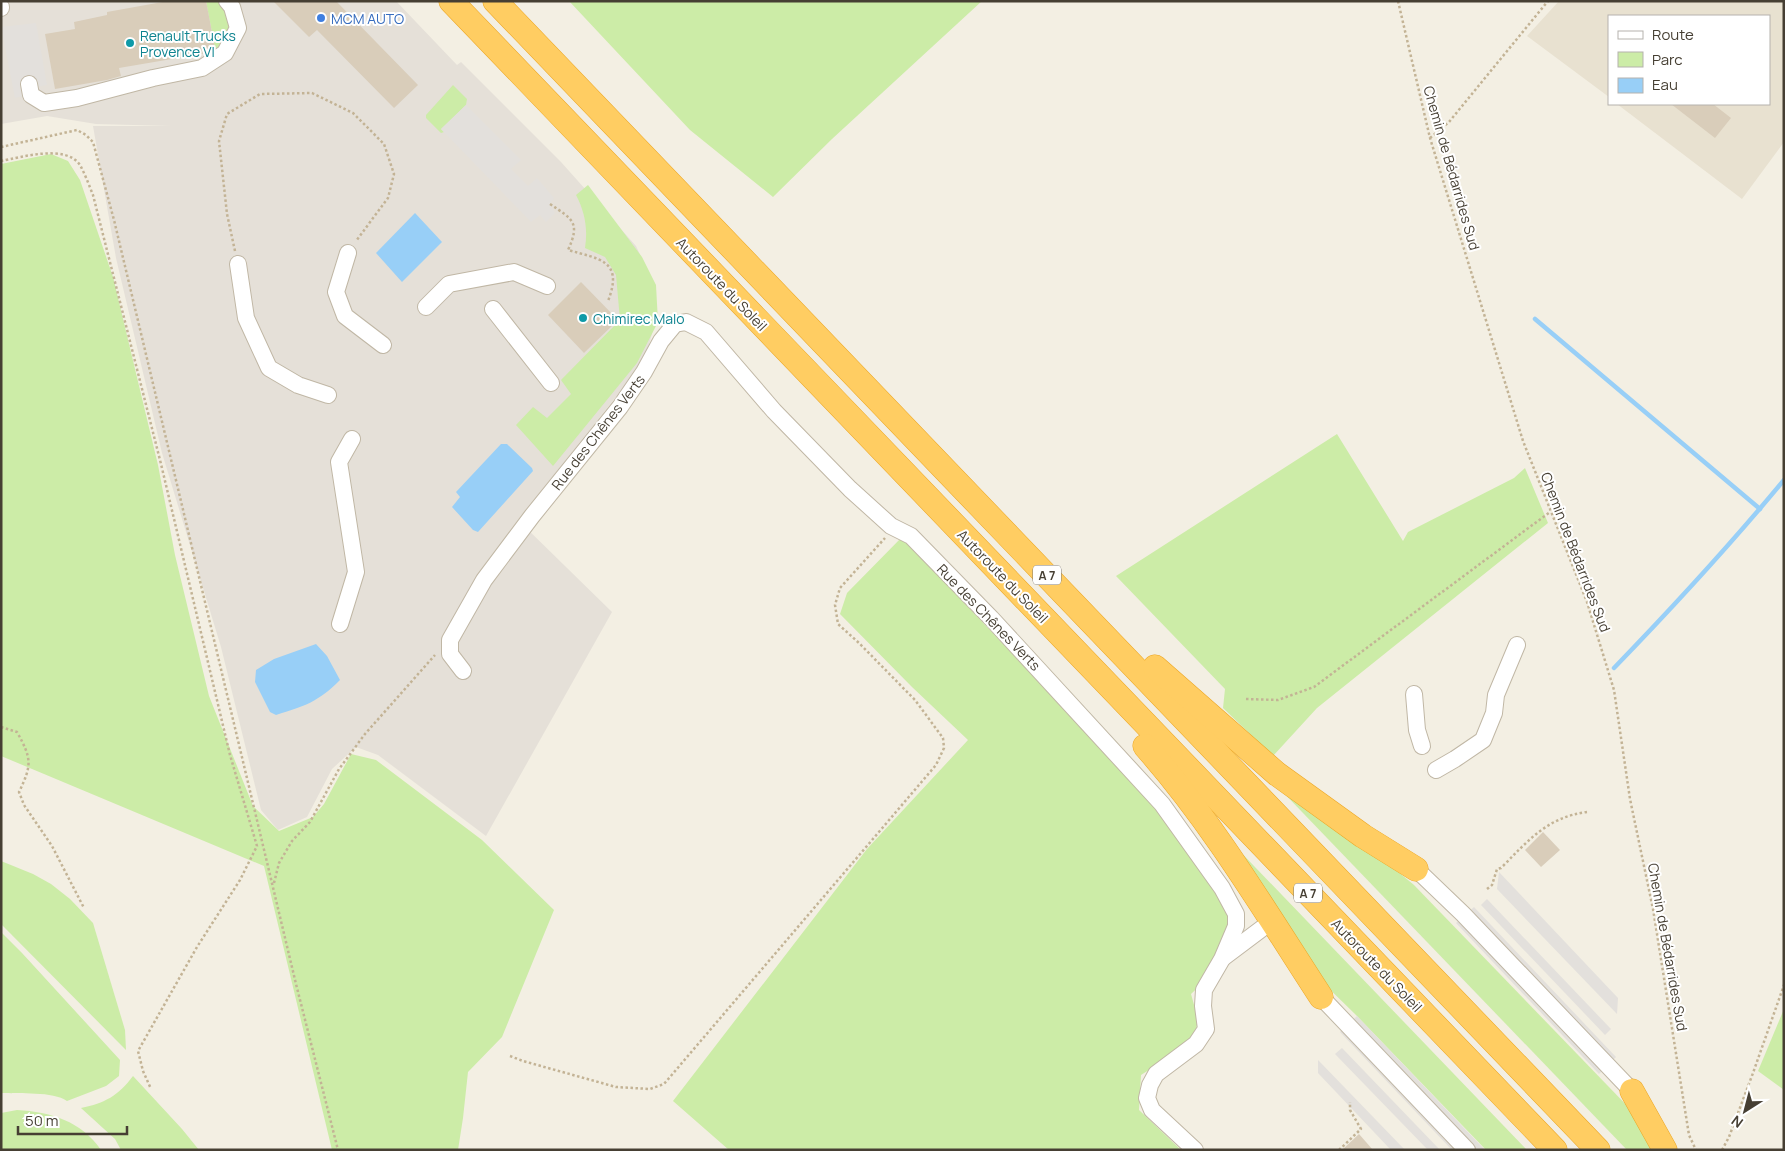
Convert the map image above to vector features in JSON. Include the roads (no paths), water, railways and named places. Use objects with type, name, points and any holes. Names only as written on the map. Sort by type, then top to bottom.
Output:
[{"type":"highway","name":"Autoroute du Soleil","points":[[451,1],[1555,1150]]},
{"type":"highway","name":"A 7","points":[[495,1],[1598,1150]]},
{"type":"highway","points":[[1084,615],[1157,669],[1208,716],[1277,774],[1363,836],[1416,869]]},
{"type":"highway","points":[[1060,636],[1129,727],[1173,778],[1203,818],[1321,997]]},
{"type":"highway","points":[[1632,1090],[1665,1150]]},
{"type":"street","points":[[29,84],[31,95],[44,103],[76,98],[153,78],[202,68],[225,53],[238,28],[232,7],[227,1]]},
{"type":"street","points":[[348,253],[336,292],[345,316],[383,345]]},
{"type":"street","points":[[238,264],[246,318],[269,368],[298,385],[328,395]]},
{"type":"street","points":[[426,306],[449,284],[514,272],[547,286]]},
{"type":"street","points":[[492,309],[550,383]]},
{"type":"street","name":"Rue des Chênes Verts","points":[[462,671],[450,654],[450,640],[484,580],[532,516],[620,407],[644,372],[661,341],[675,324],[686,322],[706,332],[774,411],[850,489],[891,526],[911,536],[992,618],[1162,804],[1222,888],[1236,914],[1236,926],[1222,959],[1204,990],[1203,1006],[1206,1029],[1196,1044],[1156,1074],[1150,1085],[1147,1098],[1152,1110],[1196,1150]]},
{"type":"street","points":[[340,624],[356,572],[339,462],[352,439]]},
{"type":"street","points":[[1436,770],[1483,740],[1494,714],[1496,695],[1517,645]]},
{"type":"street","points":[[1414,694],[1417,730],[1422,746]]},
{"type":"street","points":[[1416,869],[1463,914],[1632,1090]]},
{"type":"street","points":[[1222,959],[1272,922]]},
{"type":"street","points":[[1321,997],[1467,1150]]},
{"type":"water","points":[[415,213],[442,242],[402,282],[376,253]]},
{"type":"water","points":[[501,444],[507,444],[533,471],[478,532],[473,530],[452,507],[460,497],[456,492]]},
{"type":"water","points":[[316,644],[327,656],[340,680],[311,702],[276,715],[270,712],[255,682],[256,670],[274,659]]},
{"type":"waterway","points":[[1535,319],[1760,509]]},
{"type":"waterway","points":[[1614,668],[1701,576],[1784,480]]},
{"type":"place","name":"MCM AUTO","points":[[321,18]]},
{"type":"place","name":"Renault Trucks Provence VI","points":[[130,43]]},
{"type":"place","name":"Chimirec Malo","points":[[583,318]]}]
